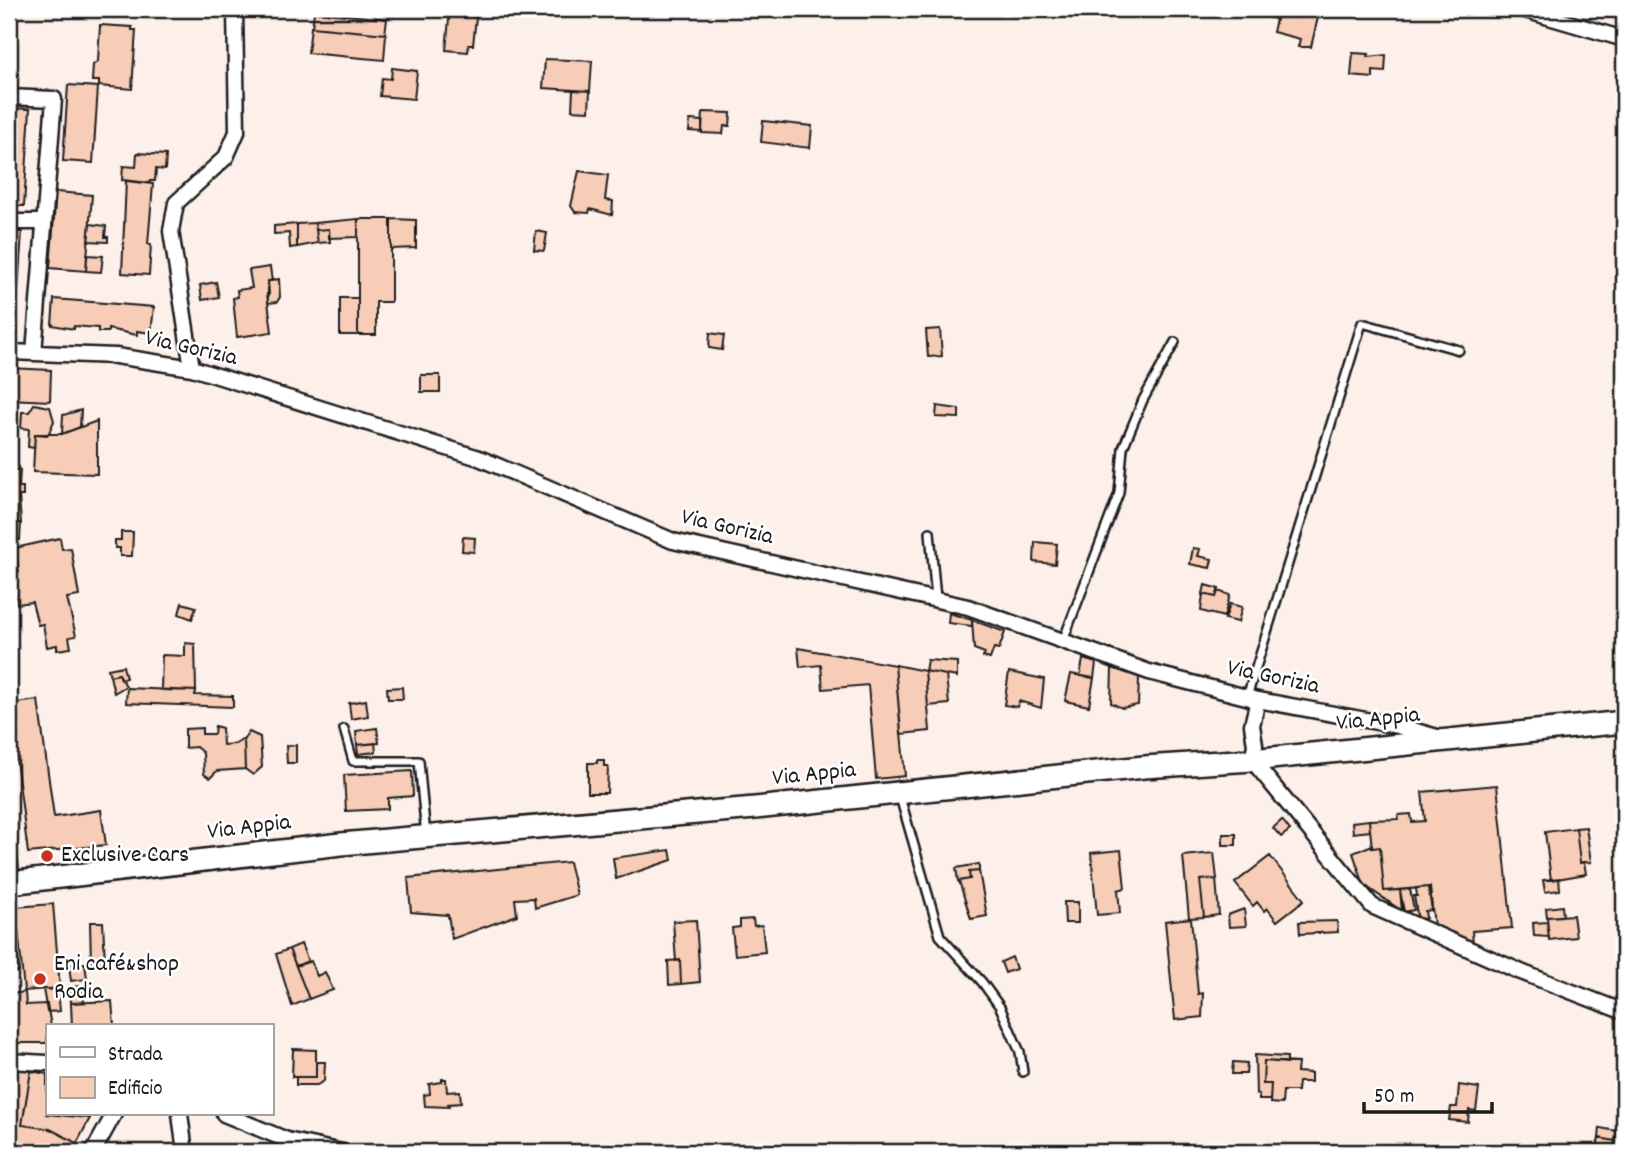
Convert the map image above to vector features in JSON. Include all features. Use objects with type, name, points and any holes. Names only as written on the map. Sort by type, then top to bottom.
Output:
[{"type":"main road","name":"Via Appia","points":[[11,883],[426,836],[899,793],[1144,767],[1252,760],[1624,722]]},
{"type":"street","points":[[192,368],[171,231],[176,203],[226,157],[237,132],[235,9]]},
{"type":"street","points":[[1521,9],[1624,39]]},
{"type":"street","points":[[9,97],[54,99],[34,353]]},
{"type":"street","points":[[9,222],[44,222]]},
{"type":"street","name":"Via Gorizia","points":[[9,352],[116,356],[192,368],[479,458],[673,541],[968,607],[1149,672],[1252,698],[1398,726],[1442,739]]},
{"type":"street","points":[[1252,698],[1255,745],[1252,760],[1372,905],[1521,972],[1624,1012]]},
{"type":"street","points":[[9,858],[11,883]]},
{"type":"street","points":[[9,1061],[46,1063]]},
{"type":"street","points":[[93,1152],[113,1116]]},
{"type":"street","points":[[180,1116],[185,1152]]},
{"type":"street","points":[[229,1116],[287,1140],[342,1152]]},
{"type":"lane","points":[[1252,698],[1362,323],[1459,350]]},
{"type":"lane","points":[[1062,642],[1119,493],[1123,448],[1143,400],[1175,342]]},
{"type":"lane","points":[[930,532],[936,600]]},
{"type":"lane","points":[[344,729],[353,761],[419,761],[426,836]]},
{"type":"lane","points":[[899,793],[940,936],[982,982],[1000,1007],[1020,1052],[1023,1072]]},
{"type":"building","points":[[450,9],[462,9],[462,15],[476,17],[473,45],[469,45],[468,52],[446,50]]},
{"type":"building","points":[[1263,9],[1280,9],[1279,12],[1299,17],[1301,9],[1320,9],[1311,47],[1298,47],[1300,39],[1273,32],[1276,19],[1262,16]]},
{"type":"building","points":[[314,12],[387,19],[385,34],[312,27]]},
{"type":"building","points":[[100,25],[132,27],[132,30],[136,30],[132,89],[99,86],[99,81],[92,81],[93,65],[98,61]]},
{"type":"building","points":[[311,27],[386,34],[384,60],[308,53]]},
{"type":"building","points":[[1353,53],[1369,54],[1368,57],[1386,55],[1385,72],[1373,71],[1373,78],[1351,76]]},
{"type":"building","points":[[545,59],[592,61],[590,91],[543,88]]},
{"type":"building","points":[[392,68],[417,71],[414,99],[380,96],[382,78],[391,79]]},
{"type":"building","points":[[68,85],[98,87],[93,163],[63,161]]},
{"type":"building","points":[[573,90],[590,91],[589,111],[572,110]]},
{"type":"building","points":[[9,108],[30,109],[24,206],[9,206]]},
{"type":"building","points":[[703,112],[731,113],[730,126],[724,126],[723,134],[702,133]]},
{"type":"building","points":[[690,120],[702,121],[702,132],[689,131]]},
{"type":"building","points":[[763,121],[812,126],[810,148],[761,142]]},
{"type":"building","points":[[137,153],[166,155],[165,170],[156,169],[155,181],[150,183],[122,180],[123,166],[136,167]]},
{"type":"building","points":[[579,171],[608,175],[605,200],[613,201],[612,215],[590,209],[589,213],[575,212],[571,206]]},
{"type":"building","points":[[126,181],[153,184],[148,244],[151,245],[149,275],[122,273]]},
{"type":"building","points":[[56,192],[92,195],[86,271],[50,268]]},
{"type":"building","points":[[358,219],[358,237],[329,238],[329,229],[316,230],[315,223]]},
{"type":"building","points":[[358,219],[391,219],[391,302],[376,302],[376,335],[358,335]]},
{"type":"building","points":[[391,219],[416,220],[416,248],[391,249]]},
{"type":"building","points":[[315,223],[318,243],[297,247],[297,224]]},
{"type":"building","points":[[90,224],[106,226],[105,237],[108,237],[108,242],[88,241]]},
{"type":"building","points":[[297,224],[297,247],[290,248],[289,233],[274,234],[274,226]]},
{"type":"building","points":[[329,229],[330,242],[318,243],[316,230]]},
{"type":"building","points":[[536,231],[547,233],[544,251],[534,250]]},
{"type":"building","points":[[9,232],[22,232],[15,336],[9,336]]},
{"type":"building","points":[[87,255],[103,256],[101,272],[86,271]]},
{"type":"building","points":[[270,267],[272,281],[268,281],[267,294],[272,332],[237,337],[233,298],[238,297],[237,290],[252,288],[249,270]]},
{"type":"building","points":[[279,279],[280,297],[277,302],[268,303],[268,281]]},
{"type":"building","points":[[216,282],[219,297],[202,300],[200,285]]},
{"type":"building","points":[[340,298],[358,298],[358,335],[340,335]]},
{"type":"building","points":[[54,299],[154,307],[151,333],[137,331],[137,335],[108,329],[108,332],[98,332],[98,328],[74,326],[74,329],[52,325]]},
{"type":"building","points":[[940,329],[942,356],[928,357],[926,330]]},
{"type":"building","points":[[710,333],[724,335],[722,350],[709,348]]},
{"type":"building","points":[[9,368],[51,370],[50,401],[9,399]]},
{"type":"building","points":[[421,375],[440,375],[440,392],[421,392]]},
{"type":"building","points":[[34,404],[50,407],[54,421],[48,435],[35,434],[34,448],[28,447],[29,429],[21,428],[22,412],[29,412]]},
{"type":"building","points":[[937,406],[959,409],[959,418],[936,417]]},
{"type":"building","points":[[81,410],[80,427],[62,434],[63,415]]},
{"type":"building","points":[[97,421],[97,474],[33,472],[35,434],[62,434]]},
{"type":"building","points":[[9,451],[13,452],[12,469],[20,470],[19,487],[23,487],[23,496],[19,496],[21,523],[9,523]]},
{"type":"building","points":[[9,523],[21,523],[20,540],[9,540]]},
{"type":"building","points":[[121,532],[133,532],[132,556],[120,556],[120,548],[115,548],[115,540],[121,540]]},
{"type":"building","points":[[463,537],[475,538],[474,552],[462,551]]},
{"type":"building","points":[[60,538],[62,549],[71,548],[79,596],[67,598],[76,636],[69,637],[71,648],[57,650],[57,645],[47,647],[43,624],[38,625],[32,602],[17,604],[12,573],[19,572],[15,548]]},
{"type":"building","points":[[1035,542],[1057,544],[1055,564],[1034,562]]},
{"type":"building","points":[[1193,548],[1200,549],[1198,556],[1212,559],[1210,568],[1190,564]]},
{"type":"building","points":[[1205,585],[1219,589],[1216,597],[1203,594]]},
{"type":"building","points":[[1218,591],[1230,595],[1224,617],[1201,611],[1203,594],[1216,597]]},
{"type":"building","points":[[182,603],[196,607],[192,619],[179,614]]},
{"type":"building","points":[[1230,604],[1242,607],[1238,622],[1225,619]]},
{"type":"building","points":[[949,613],[972,620],[972,626],[948,623]]},
{"type":"building","points":[[972,620],[1005,632],[999,649],[994,648],[990,659],[983,657],[985,653],[974,649]]},
{"type":"building","points":[[185,643],[195,644],[196,691],[161,690],[162,655],[185,656]]},
{"type":"building","points":[[798,648],[895,665],[905,776],[876,779],[868,685],[823,689],[821,665],[800,667]]},
{"type":"building","points":[[1083,659],[1096,663],[1094,678],[1080,676]]},
{"type":"building","points":[[927,660],[957,662],[957,677],[925,671]]},
{"type":"building","points":[[895,665],[925,671],[930,731],[901,734]]},
{"type":"building","points":[[123,666],[126,678],[121,679],[119,674],[110,676],[108,669]]},
{"type":"building","points":[[1112,668],[1139,677],[1138,705],[1122,708],[1111,703]]},
{"type":"building","points":[[925,671],[946,675],[949,704],[928,706]]},
{"type":"building","points":[[1009,672],[1044,679],[1041,708],[1019,701],[1017,707],[1004,705]]},
{"type":"building","points":[[119,674],[126,686],[114,693],[110,676]]},
{"type":"building","points":[[1071,674],[1094,678],[1089,706],[1065,701]]},
{"type":"building","points":[[402,687],[403,699],[388,699],[387,688]]},
{"type":"building","points":[[127,688],[196,691],[195,695],[233,696],[233,707],[126,703]]},
{"type":"building","points":[[38,700],[54,817],[101,810],[106,845],[28,853],[9,704]]},
{"type":"building","points":[[366,700],[368,716],[351,719],[349,703]]},
{"type":"building","points":[[215,726],[222,728],[223,745],[235,744],[244,739],[245,769],[217,771],[210,778],[204,774],[203,753],[196,747],[185,748],[185,729],[202,728],[202,734],[214,734]]},
{"type":"building","points":[[377,728],[379,743],[357,745],[356,731]]},
{"type":"building","points":[[249,732],[260,737],[262,767],[253,775],[245,769],[244,739]]},
{"type":"building","points":[[375,743],[376,752],[358,754],[357,745]]},
{"type":"building","points":[[296,745],[296,763],[287,763],[286,746]]},
{"type":"building","points":[[597,760],[604,760],[604,766],[608,766],[607,793],[588,793],[588,763],[597,763]]},
{"type":"building","points":[[412,771],[413,796],[388,798],[388,809],[346,811],[344,775]]},
{"type":"building","points":[[1497,785],[1512,928],[1472,931],[1473,944],[1434,927],[1430,887],[1384,891],[1380,847],[1372,848],[1369,820],[1398,819],[1398,815],[1411,814],[1412,822],[1425,821],[1422,792]]},
{"type":"building","points":[[1282,820],[1290,830],[1281,837],[1273,828]]},
{"type":"building","points":[[1369,820],[1370,831],[1353,833],[1352,822]]},
{"type":"building","points":[[1586,827],[1591,862],[1580,863],[1576,828]]},
{"type":"building","points":[[1576,828],[1580,863],[1584,862],[1586,874],[1551,880],[1545,832]]},
{"type":"building","points":[[1223,834],[1236,834],[1236,845],[1223,845]]},
{"type":"building","points":[[1372,845],[1372,848],[1380,847],[1384,891],[1400,890],[1402,911],[1364,885],[1353,853]]},
{"type":"building","points":[[670,850],[672,860],[616,879],[613,858]]},
{"type":"building","points":[[1121,850],[1125,888],[1118,890],[1120,913],[1097,915],[1091,853]]},
{"type":"building","points":[[1214,853],[1217,879],[1200,880],[1204,917],[1189,918],[1183,856]]},
{"type":"building","points":[[1270,856],[1304,900],[1277,921],[1267,908],[1264,911],[1257,902],[1253,906],[1235,883]]},
{"type":"building","points":[[569,862],[577,895],[535,908],[534,898],[515,899],[517,915],[452,939],[448,915],[411,912],[408,878]]},
{"type":"building","points":[[979,864],[979,871],[969,872],[970,879],[958,881],[956,868]]},
{"type":"building","points":[[979,871],[987,916],[971,919],[959,881],[970,879],[969,872]]},
{"type":"building","points":[[1559,878],[1560,890],[1545,892],[1543,880]]},
{"type":"building","points":[[1216,879],[1219,915],[1204,917],[1200,880]]},
{"type":"building","points":[[1428,887],[1432,910],[1425,911],[1426,918],[1418,920],[1414,896],[1417,896],[1416,888]]},
{"type":"building","points":[[1410,889],[1414,910],[1404,912],[1400,890]]},
{"type":"building","points":[[1064,902],[1078,902],[1078,923],[1065,923]]},
{"type":"building","points":[[53,904],[60,988],[24,991],[16,907]]},
{"type":"building","points":[[1562,906],[1563,916],[1547,917],[1546,908]]},
{"type":"building","points":[[1244,909],[1246,926],[1229,927],[1228,915]]},
{"type":"building","points":[[1573,915],[1576,937],[1549,940],[1547,917]]},
{"type":"building","points":[[1191,918],[1198,994],[1203,993],[1202,1017],[1175,1020],[1165,921]]},
{"type":"building","points":[[753,919],[754,926],[762,925],[765,952],[735,955],[732,928],[740,927],[740,920]]},
{"type":"building","points":[[696,920],[700,982],[681,984],[673,921]]},
{"type":"building","points":[[1337,921],[1338,932],[1300,934],[1299,922]]},
{"type":"building","points":[[90,922],[103,922],[105,962],[91,962]]},
{"type":"building","points":[[1547,922],[1549,937],[1534,936],[1533,923]]},
{"type":"building","points":[[301,944],[308,961],[296,966],[289,949]]},
{"type":"building","points":[[289,949],[309,999],[292,1006],[276,954]]},
{"type":"building","points":[[1012,957],[1016,969],[1005,973],[1001,962]]},
{"type":"building","points":[[18,959],[19,972],[9,973],[9,960]]},
{"type":"building","points":[[680,960],[681,984],[669,985],[668,961]]},
{"type":"building","points":[[311,961],[317,976],[325,972],[333,990],[309,999],[296,966]]},
{"type":"building","points":[[85,963],[87,979],[71,981],[69,965]]},
{"type":"building","points":[[82,986],[84,1002],[71,1003],[70,987]]},
{"type":"building","points":[[43,989],[58,990],[60,1011],[47,1012]]},
{"type":"building","points":[[25,992],[26,1005],[47,1004],[51,1024],[46,1024],[46,1043],[9,1043],[10,994]]},
{"type":"building","points":[[112,1001],[114,1024],[72,1024],[71,1003]]},
{"type":"building","points":[[293,1049],[316,1050],[316,1077],[292,1077]]},
{"type":"building","points":[[1255,1055],[1287,1057],[1287,1063],[1264,1061],[1263,1084],[1271,1084],[1270,1100],[1259,1100],[1259,1094],[1256,1094]]},
{"type":"building","points":[[1264,1061],[1298,1063],[1297,1072],[1311,1073],[1311,1082],[1298,1082],[1297,1091],[1283,1091],[1282,1104],[1270,1103],[1271,1084],[1263,1084]]},
{"type":"building","points":[[316,1062],[325,1062],[324,1081],[317,1085],[296,1085],[296,1077],[316,1077]]},
{"type":"building","points":[[1233,1062],[1247,1063],[1246,1074],[1232,1074]]},
{"type":"building","points":[[9,1067],[31,1071],[22,1125],[50,1129],[77,1143],[72,1152],[17,1152],[16,1142],[12,1140],[9,1146],[9,1123],[12,1124],[9,1109]]},
{"type":"building","points":[[31,1071],[46,1074],[46,1116],[90,1118],[77,1143],[50,1129],[22,1125]]},
{"type":"building","points":[[442,1079],[446,1079],[447,1092],[460,1091],[461,1103],[448,1104],[449,1107],[425,1106],[424,1095],[430,1094],[429,1084],[442,1082]]},
{"type":"building","points":[[1459,1085],[1479,1088],[1476,1111],[1469,1110],[1468,1122],[1449,1120],[1451,1107],[1457,1107]]},
{"type":"building","points":[[1600,1128],[1617,1131],[1615,1141],[1599,1138]]},
{"type":"building","points":[[1599,1138],[1615,1141],[1614,1152],[1596,1152]]},
{"type":"place","name":"Exclusive Cars","points":[[47,856]]},
{"type":"place","name":"Eni café&shop Rodia","points":[[40,979]]}]
